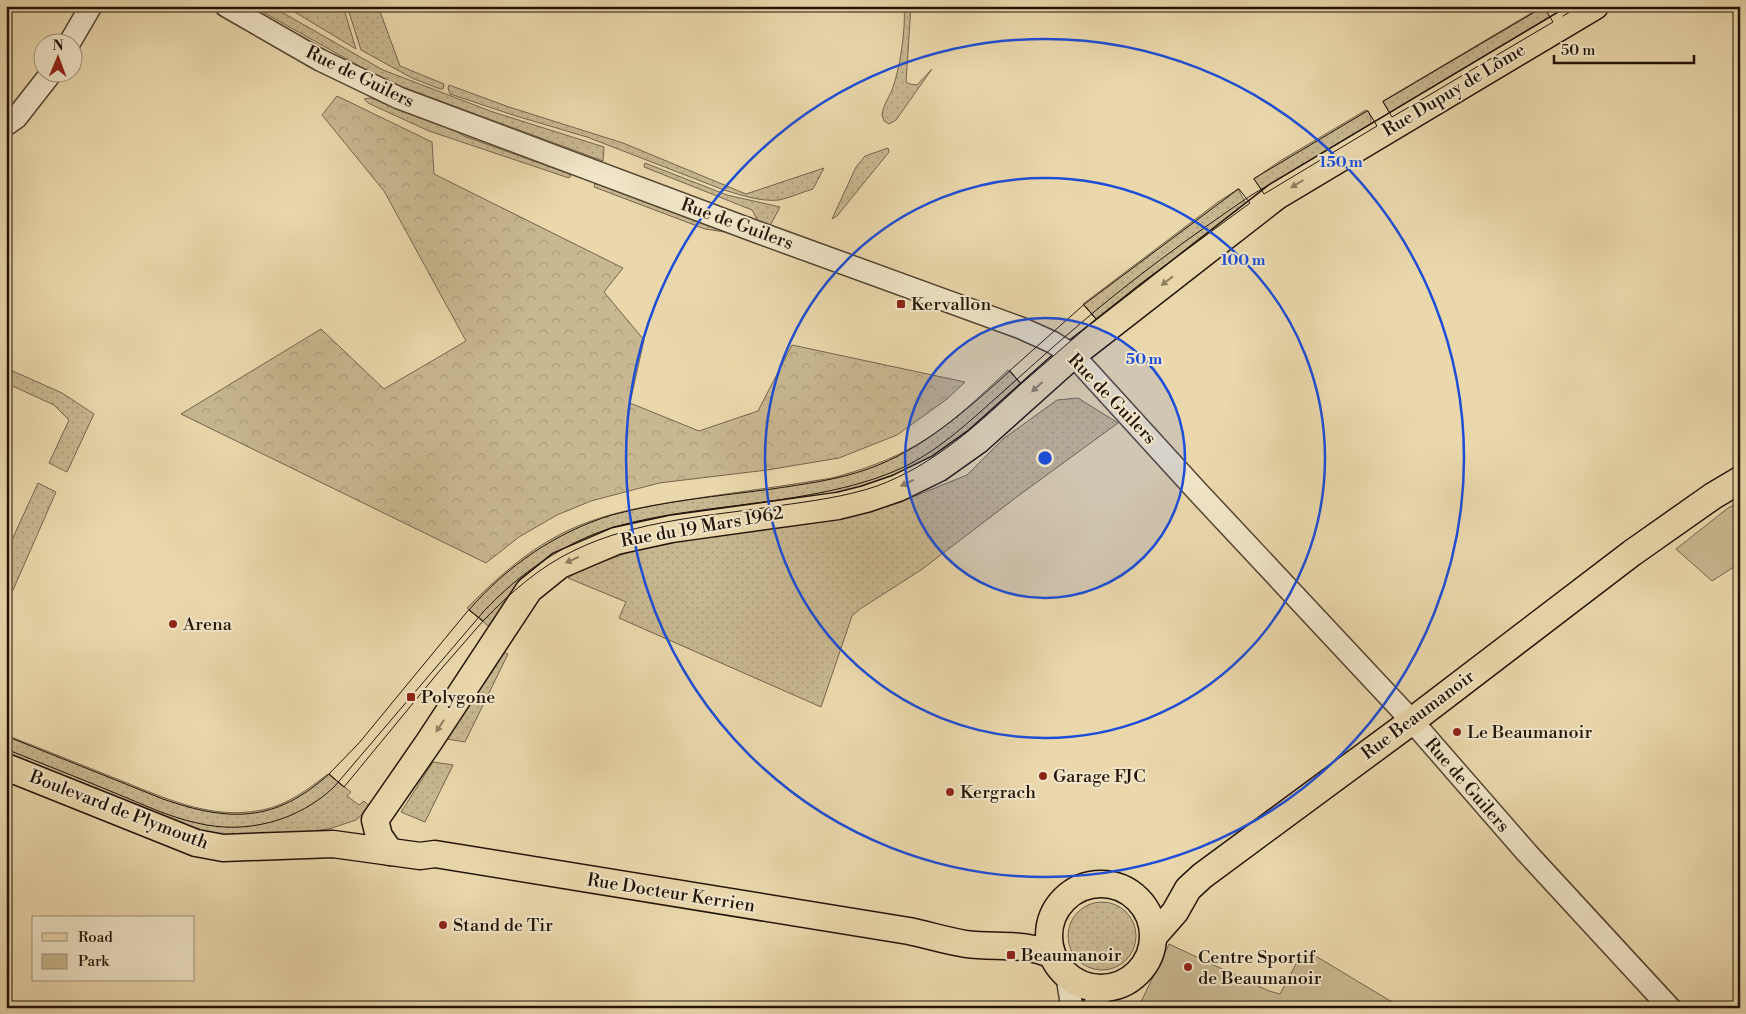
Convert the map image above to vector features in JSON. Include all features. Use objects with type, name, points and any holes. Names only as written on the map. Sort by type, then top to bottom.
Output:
[{"type":"main road","name":"Rue Dupuy de Lôme","points":[[1073,354],[1276,196],[1595,6]]},
{"type":"main road","name":"Rue du 19 Mars 1962","points":[[381,836],[380,810],[389,801],[529,590],[560,565],[616,541],[671,529],[838,506],[898,488],[939,468],[976,441],[1073,354]]},
{"type":"main road","name":"Rue Beaumanoir","points":[[1154,936],[1175,912],[1188,889],[1202,876],[1412,721],[1649,542],[1713,496],[1740,480]]},
{"type":"main road","name":"Boulevard de Plymouth","points":[[6,767],[196,843],[223,848],[334,844],[381,836]]},
{"type":"main road","name":"Boulevard de Plymouth","points":[[263,848],[344,832],[381,836]]},
{"type":"main road","name":"Rue Docteur Kerrien","points":[[381,836],[422,844],[435,854],[908,931],[967,944],[1028,948],[1052,955]]},
{"type":"main road","points":[[1112,885],[1126,890],[1137,898],[1149,915],[1154,936],[1152,951],[1145,966],[1134,977],[1099,998],[1092,988],[1078,984],[1067,977],[1058,967],[1052,955],[1048,936],[1052,918],[1061,902],[1072,892],[1084,886],[1112,885]]},
{"type":"main road","name":"Rue Beaumanoir","points":[[1137,898],[1167,897],[1188,889]]},
{"type":"main road","name":"Rue Docteur Kerrien","points":[[908,931],[1010,934],[1027,930],[1052,918]]},
{"type":"street","points":[[76,32],[91,6]]},
{"type":"street","name":"Rue de Guilers","points":[[226,6],[320,60],[399,98],[757,232],[1021,328],[1073,354],[1197,491],[1412,721],[1527,853],[1670,1008]]},
{"type":"street","points":[[6,126],[16,118],[44,82]]},
{"type":"street","points":[[1067,977],[1072,1008]]},
{"type":"green space","points":[[252,6],[271,6],[383,70],[493,112],[604,147],[603,161],[386,81]]},
{"type":"green space","points":[[287,6],[343,6],[356,49],[288,8]]},
{"type":"green space","points":[[347,6],[378,6],[400,66],[444,84],[443,89],[412,78],[361,50]]},
{"type":"green space","points":[[904,6],[911,6],[906,82],[917,85],[932,69],[896,120],[889,124],[884,121],[882,115],[895,81],[900,60]]},
{"type":"green space","points":[[1543,6],[1553,22],[1394,114],[1390,113],[1383,101]]},
{"type":"green space","points":[[449,85],[509,107],[623,143],[746,194],[824,168],[813,189],[779,200],[751,198],[724,190],[587,137],[450,94]]},
{"type":"green space","points":[[337,96],[432,142],[434,174],[623,268],[604,292],[644,340],[630,403],[699,431],[758,411],[792,345],[965,382],[947,399],[897,435],[839,458],[767,470],[659,483],[591,501],[557,515],[519,537],[486,563],[181,414],[321,329],[384,389],[466,341],[384,191],[322,115]]},
{"type":"green space","points":[[370,98],[571,176],[569,178],[429,131],[368,103],[364,99]]},
{"type":"green space","points":[[1366,110],[1371,118],[1367,131],[1266,191],[1262,190],[1254,179],[1280,161]]},
{"type":"green space","points":[[888,148],[889,152],[837,216],[832,219],[856,167],[865,156]]},
{"type":"green space","points":[[645,163],[727,195],[780,207],[770,226],[758,221],[752,210],[644,167]]},
{"type":"green space","points":[[595,183],[725,232],[705,229],[594,187]]},
{"type":"green space","points":[[1238,189],[1246,204],[1098,321],[1083,304],[1218,202]]},
{"type":"green space","points":[[6,368],[62,393],[94,414],[67,472],[49,463],[69,420],[54,405],[6,383]]},
{"type":"green space","points":[[1008,370],[1021,384],[1010,405],[893,484],[604,540],[494,631],[467,608],[499,577],[534,550],[559,535],[594,520],[648,506],[832,478],[887,460],[908,450],[942,428]]},
{"type":"green space","points":[[1078,398],[1118,423],[921,570],[852,616],[821,707],[619,618],[626,602],[568,578],[580,570],[638,549],[738,532],[851,517],[898,503],[967,475],[1003,439],[1057,400]]},
{"type":"green space","points":[[38,483],[56,492],[6,606],[6,553]]},
{"type":"green space","points":[[1740,502],[1740,563],[1712,581],[1676,549],[1728,508]]},
{"type":"green space","points":[[503,652],[508,654],[465,742],[447,739]]},
{"type":"green space","points":[[6,735],[167,799],[204,809],[242,813],[271,808],[297,796],[328,774],[351,792],[347,796],[359,805],[364,801],[370,807],[356,820],[329,829],[261,837],[214,836],[6,759]]},
{"type":"green space","points":[[433,762],[453,765],[425,822],[401,812]]},
{"type":"green space","points":[[1102,902],[1115,905],[1126,912],[1133,923],[1136,936],[1133,949],[1126,960],[1115,967],[1102,970],[1089,967],[1078,960],[1071,949],[1068,936],[1071,923],[1078,912],[1089,905]]},
{"type":"green space","name":"Centre Sportif de Beaumanoir","points":[[1169,944],[1269,991],[1280,994],[1304,949],[1402,1008],[1138,1008]]},
{"type":"tram line","points":[[6,749],[156,810],[197,823],[215,826],[252,826],[270,822],[304,809],[334,787],[484,611],[512,584],[543,561],[577,542],[614,527],[675,514],[828,491],[877,478],[908,465],[932,451],[976,416],[1064,337],[1116,294],[1250,196],[1568,6]]},
{"type":"tram line","points":[[1563,16],[1580,6]]},
{"type":"tram line","points":[[1544,7],[1553,22],[1392,117],[1383,102],[1544,7]]},
{"type":"tram line","points":[[1368,111],[1377,126],[1264,194],[1254,179],[1368,111]]},
{"type":"tram line","points":[[1239,189],[1250,203],[1096,319],[1084,305],[1239,189]]},
{"type":"tram line","points":[[1084,305],[1096,319],[1021,384],[1010,371],[1084,305]]},
{"type":"tram line","points":[[1010,371],[1021,384],[954,442],[917,467],[898,477],[865,490],[840,496],[674,520],[623,532],[575,550],[549,564],[514,591],[483,621],[469,610],[499,579],[534,552],[591,522],[651,506],[832,479],[856,473],[888,461],[908,451],[944,427],[1010,371]]},
{"type":"tram line","points":[[469,610],[483,621],[344,787],[329,774],[359,743],[469,610]]},
{"type":"tram line","points":[[6,736],[163,799],[209,812],[250,814],[270,810],[290,802],[329,774],[344,787]]},
{"type":"place","name":"Kervallon","points":[[901,304]]},
{"type":"place","name":"Arena","points":[[173,624]]},
{"type":"place","name":"Polygone","points":[[411,697]]},
{"type":"place","name":"Le Beaumanoir","points":[[1457,732]]},
{"type":"place","name":"Garage FJC","points":[[1043,776]]},
{"type":"place","name":"Kergrach","points":[[950,792]]},
{"type":"place","name":"Stand de Tir","points":[[443,925]]},
{"type":"place","name":"Beaumanoir","points":[[1011,955]]},
{"type":"place","name":"Centre Sportif de Beaumanoir","points":[[1188,967]]}]
